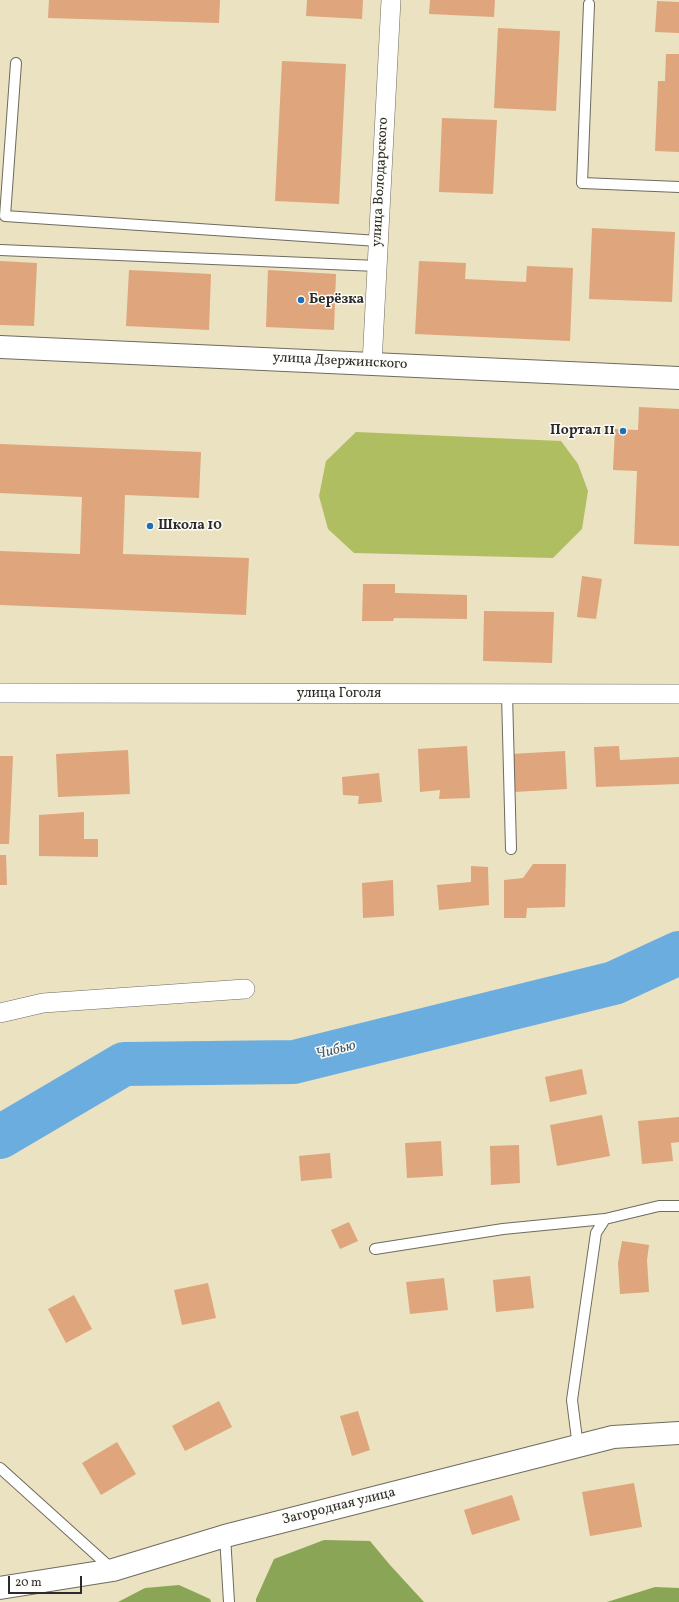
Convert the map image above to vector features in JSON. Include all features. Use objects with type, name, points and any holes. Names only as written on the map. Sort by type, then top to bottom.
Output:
[{"type":"main road","name":"улица Дзержинского","points":[[0,347],[679,378]]},
{"type":"main road","name":"Загородная улица","points":[[0,1588],[113,1570],[225,1536],[613,1437],[679,1433]]},
{"type":"street","name":"улица Володарского","points":[[372,364],[391,0]]},
{"type":"street","name":"улица Гоголя","points":[[0,693],[679,694]]},
{"type":"street","points":[[0,1013],[42,1003],[245,989]]},
{"type":"lane","points":[[589,4],[582,183],[679,187]]},
{"type":"lane","points":[[16,63],[5,216],[378,241]]},
{"type":"lane","points":[[0,250],[377,266]]},
{"type":"lane","points":[[508,694],[511,849]]},
{"type":"lane","points":[[375,1249],[503,1230],[605,1218],[659,1206],[679,1206]]},
{"type":"lane","points":[[578,1446],[572,1400],[596,1233],[605,1218]]},
{"type":"lane","points":[[0,1468],[113,1570]]},
{"type":"lane","points":[[225,1536],[230,1602]]},
{"type":"green space","points":[[356,432],[561,441],[578,464],[588,491],[582,529],[553,558],[354,553],[328,529],[319,496],[326,461]]},
{"type":"green space","points":[[324,1540],[370,1541],[424,1602],[256,1602],[274,1559]]},
{"type":"green space","points":[[179,1585],[210,1599],[211,1602],[118,1602],[145,1588]]},
{"type":"green space","points":[[655,1587],[679,1588],[679,1602],[607,1602]]},
{"type":"building","points":[[49,0],[220,0],[219,23],[48,18]]},
{"type":"building","points":[[307,0],[363,0],[362,19],[306,16]]},
{"type":"building","points":[[430,0],[495,0],[494,17],[429,14]]},
{"type":"building","points":[[657,1],[679,2],[679,33],[655,32]]},
{"type":"building","points":[[498,28],[560,31],[556,111],[494,108]]},
{"type":"building","points":[[666,54],[679,54],[679,152],[655,151],[658,81],[665,81]]},
{"type":"building","points":[[282,61],[346,64],[339,204],[275,201]]},
{"type":"building","points":[[442,118],[497,120],[493,194],[439,192]]},
{"type":"building","points":[[592,228],[675,232],[672,302],[589,299]]},
{"type":"building","points":[[0,261],[37,263],[34,326],[0,325]]},
{"type":"building","points":[[419,261],[466,263],[465,279],[526,282],[527,266],[573,268],[570,341],[415,334]]},
{"type":"building","points":[[129,270],[211,274],[209,330],[126,326]]},
{"type":"building","name":"Берёзка","points":[[268,270],[336,274],[334,330],[266,327]]},
{"type":"building","points":[[639,407],[679,409],[679,546],[634,544],[637,471],[613,470],[615,429],[638,430]]},
{"type":"building","points":[[0,444],[201,452],[199,498],[125,495],[123,554],[249,558],[246,615],[0,605],[0,551],[80,554],[82,497],[0,493]]},
{"type":"building","points":[[582,576],[602,579],[596,619],[577,617]]},
{"type":"building","points":[[363,584],[395,584],[395,593],[467,595],[467,619],[394,618],[393,621],[362,621]]},
{"type":"building","points":[[484,611],[554,612],[552,663],[483,661]]},
{"type":"building","points":[[467,746],[470,798],[439,799],[440,790],[420,792],[418,749]]},
{"type":"building","points":[[619,746],[620,760],[679,757],[679,784],[596,787],[594,747]]},
{"type":"building","points":[[128,750],[130,794],[58,797],[56,754]]},
{"type":"building","points":[[565,751],[567,789],[514,792],[511,754]]},
{"type":"building","points":[[0,756],[13,756],[9,844],[0,844]]},
{"type":"building","points":[[379,773],[382,802],[358,804],[359,796],[343,795],[342,777]]},
{"type":"building","points":[[84,812],[84,839],[98,839],[98,857],[39,856],[39,815]]},
{"type":"building","points":[[0,855],[6,855],[7,885],[0,885]]},
{"type":"building","points":[[533,864],[566,864],[565,907],[527,908],[526,918],[504,918],[504,880],[523,878]]},
{"type":"building","points":[[471,866],[488,867],[489,905],[439,910],[437,885],[471,882]]},
{"type":"building","points":[[393,880],[394,916],[363,918],[362,883]]},
{"type":"building","points":[[582,1069],[587,1094],[550,1102],[545,1077]]},
{"type":"building","points":[[602,1115],[610,1156],[557,1166],[550,1125]]},
{"type":"building","points":[[679,1117],[679,1142],[671,1143],[673,1161],[642,1164],[638,1121]]},
{"type":"building","points":[[441,1141],[443,1176],[407,1178],[405,1143]]},
{"type":"building","points":[[519,1145],[520,1183],[491,1185],[490,1146]]},
{"type":"building","points":[[330,1153],[332,1178],[301,1181],[299,1156]]},
{"type":"building","points":[[349,1222],[358,1241],[340,1249],[331,1230]]},
{"type":"building","points":[[622,1241],[649,1245],[647,1260],[649,1292],[620,1294],[618,1263]]},
{"type":"building","points":[[530,1276],[534,1308],[496,1312],[493,1280]]},
{"type":"building","points":[[444,1278],[448,1310],[410,1314],[406,1282]]},
{"type":"building","points":[[208,1283],[216,1318],[182,1325],[174,1290]]},
{"type":"building","points":[[74,1295],[92,1329],[66,1343],[48,1309]]},
{"type":"building","points":[[219,1401],[232,1427],[185,1451],[172,1426]]},
{"type":"building","points":[[358,1411],[370,1450],[352,1456],[340,1416]]},
{"type":"building","points":[[117,1442],[136,1474],[101,1495],[82,1463]]},
{"type":"building","points":[[634,1483],[642,1527],[590,1536],[582,1492]]},
{"type":"building","points":[[512,1495],[520,1520],[472,1535],[464,1510]]},
{"type":"waterway","name":"Чибью","points":[[0,1137],[124,1064],[294,1062],[614,983],[679,953]]},
{"type":"place","name":"Берёзка","points":[[301,300]]},
{"type":"place","name":"Портал 11","points":[[623,431]]},
{"type":"place","name":"Школа 10","points":[[150,526]]}]
